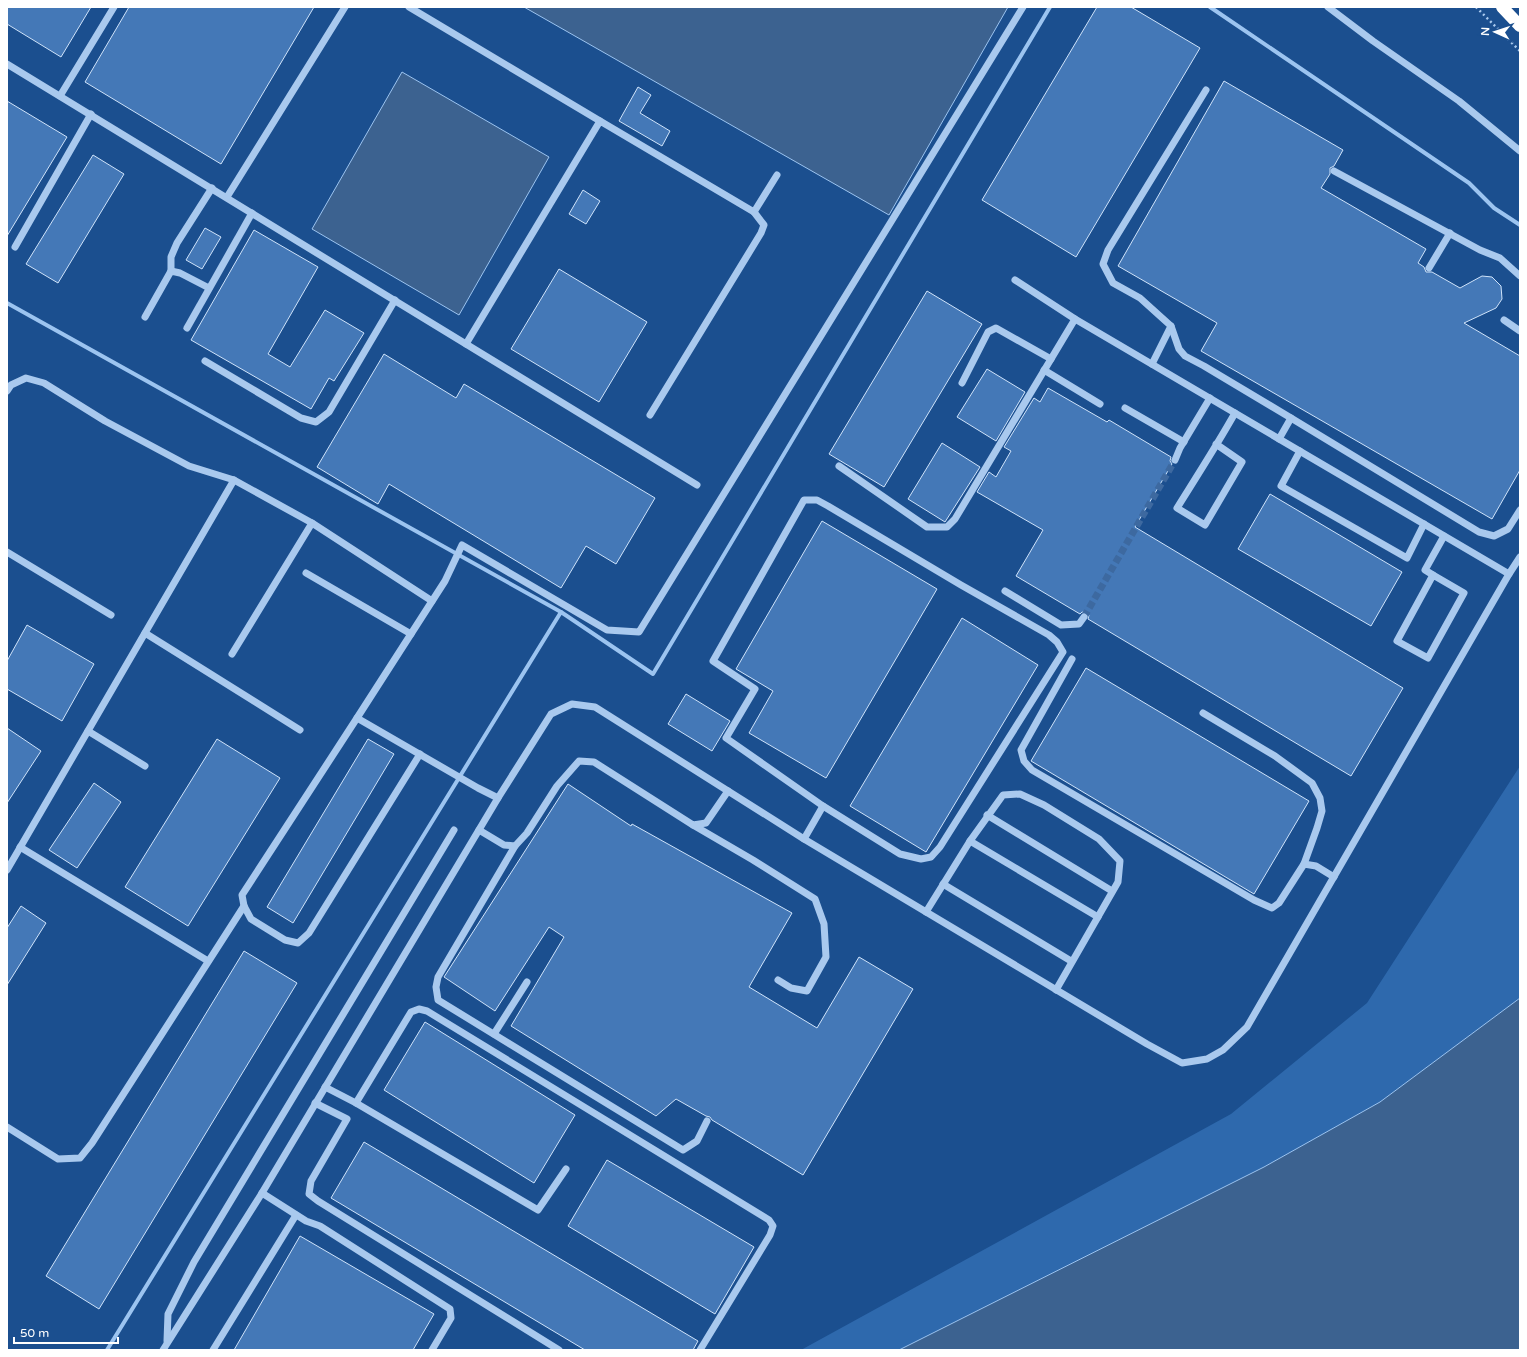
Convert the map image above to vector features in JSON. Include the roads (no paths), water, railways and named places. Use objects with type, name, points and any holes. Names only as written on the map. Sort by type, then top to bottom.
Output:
[{"type":"highway","points":[[1502,7],[1520,26]]},
{"type":"street","points":[[60,96],[114,7]]},
{"type":"street","points":[[227,197],[345,7]]},
{"type":"street","points":[[409,7],[754,212],[764,225],[761,233],[650,415]]},
{"type":"street","points":[[420,754],[309,933],[298,943],[285,940],[251,918],[244,906],[242,895],[446,581],[462,545],[607,630],[638,632],[1023,7]]},
{"type":"street","points":[[1328,7],[1459,101],[1520,151]]},
{"type":"street","points":[[7,64],[697,485]]},
{"type":"street","points":[[1206,90],[1108,250],[1103,264],[1112,283],[1140,298],[1171,326],[1180,349],[1185,356],[1292,418],[1479,532],[1494,536],[1508,529],[1520,510]]},
{"type":"street","points":[[15,247],[91,114]]},
{"type":"street","points":[[466,344],[600,121]]},
{"type":"street","points":[[1334,171],[1480,250],[1500,258],[1520,276]]},
{"type":"street","points":[[754,212],[777,175]]},
{"type":"street","points":[[145,317],[171,271],[171,257],[177,243],[212,188]]},
{"type":"street","points":[[187,328],[252,213]]},
{"type":"street","points":[[1429,268],[1450,233]]},
{"type":"street","points":[[171,271],[180,272],[209,288]]},
{"type":"street","points":[[1015,280],[1075,319],[1509,574]]},
{"type":"street","points":[[205,361],[301,418],[316,422],[329,412],[395,300]]},
{"type":"street","points":[[839,466],[927,527],[947,527],[955,519],[1075,319]]},
{"type":"street","points":[[1504,320],[1520,331]]},
{"type":"street","points":[[1152,364],[1171,326]]},
{"type":"street","points":[[962,383],[988,332],[996,328],[1051,359]]},
{"type":"street","points":[[1044,370],[1100,404]]},
{"type":"street","points":[[7,391],[11,385],[26,378],[44,383],[105,421],[189,466],[234,480],[312,523],[432,601]]},
{"type":"street","points":[[1175,460],[1210,398]]},
{"type":"street","points":[[1125,408],[1184,442]]},
{"type":"street","points":[[1216,444],[1242,462],[1205,525],[1177,508],[1216,444],[1235,413]]},
{"type":"street","points":[[1279,439],[1292,418]]},
{"type":"street","points":[[1300,451],[1281,486],[1407,558],[1424,524]]},
{"type":"street","points":[[7,870],[234,480]]},
{"type":"street","points":[[804,500],[817,500],[1049,635],[1058,642],[1063,652],[940,847],[931,857],[921,859],[900,854],[823,806],[726,738],[755,689],[713,661],[804,500]]},
{"type":"street","points":[[232,654],[312,523]]},
{"type":"street","points":[[1433,575],[1397,641],[1428,658],[1464,593],[1425,570],[1444,536]]},
{"type":"street","points":[[7,552],[111,615]]},
{"type":"street","points":[[164,1347],[262,1193],[498,798],[551,714],[572,704],[595,707],[804,838],[1147,1044],[1182,1063],[1207,1059],[1223,1050],[1247,1027],[1520,557]]},
{"type":"street","points":[[306,573],[411,634]]},
{"type":"street","points":[[1005,591],[1061,625],[1079,624],[1084,616]]},
{"type":"street","points":[[145,634],[300,730]]},
{"type":"street","points":[[1072,659],[1021,750],[1024,761],[1032,770],[1254,900],[1272,908],[1279,903],[1304,864],[1322,811],[1320,798],[1312,783],[1275,756],[1203,713]]},
{"type":"street","points":[[357,718],[498,798]]},
{"type":"street","points":[[88,731],[145,766]]},
{"type":"street","points":[[707,1121],[697,1141],[683,1150],[438,1000],[436,987],[438,977],[515,846],[527,833],[557,786],[579,761],[594,762],[693,825],[815,899],[824,924],[826,957],[807,991],[791,988],[778,980]]},
{"type":"street","points":[[693,825],[706,822],[728,791]]},
{"type":"street","points":[[926,912],[970,841],[1003,795],[1020,794],[1044,805],[1099,839],[1120,861],[1118,882],[1071,961],[1056,990]]},
{"type":"street","points":[[804,838],[823,806]]},
{"type":"street","points":[[987,816],[1112,892]]},
{"type":"street","points":[[164,1347],[168,1314],[194,1262],[454,830]]},
{"type":"street","points":[[479,830],[504,846],[515,846]]},
{"type":"street","points":[[970,841],[1098,917]]},
{"type":"street","points":[[20,847],[208,961]]},
{"type":"street","points":[[1304,864],[1316,866],[1334,877]]},
{"type":"street","points":[[943,884],[1071,961]]},
{"type":"street","points":[[7,1127],[58,1159],[80,1158],[92,1143],[244,906]]},
{"type":"street","points":[[494,1034],[527,982]]},
{"type":"street","points":[[356,1103],[411,1012],[419,1009],[427,1011],[769,1220],[773,1226],[770,1235],[700,1350]]},
{"type":"street","points":[[325,1087],[356,1103],[538,1210],[566,1169]]},
{"type":"street","points":[[315,1103],[347,1119],[311,1181],[310,1194],[318,1201],[559,1350]]},
{"type":"street","points":[[262,1193],[306,1221],[320,1226],[450,1309],[451,1318],[432,1350]]},
{"type":"street","points":[[213,1350],[296,1215]]},
{"type":"waterway","points":[[107,1350],[561,612],[653,674],[1050,7]]},
{"type":"waterway","points":[[1210,7],[1469,183],[1494,208],[1520,225]]},
{"type":"waterway","points":[[7,303],[561,612]]},
{"type":"tunnel","points":[[1084,617],[1175,460]]}]
